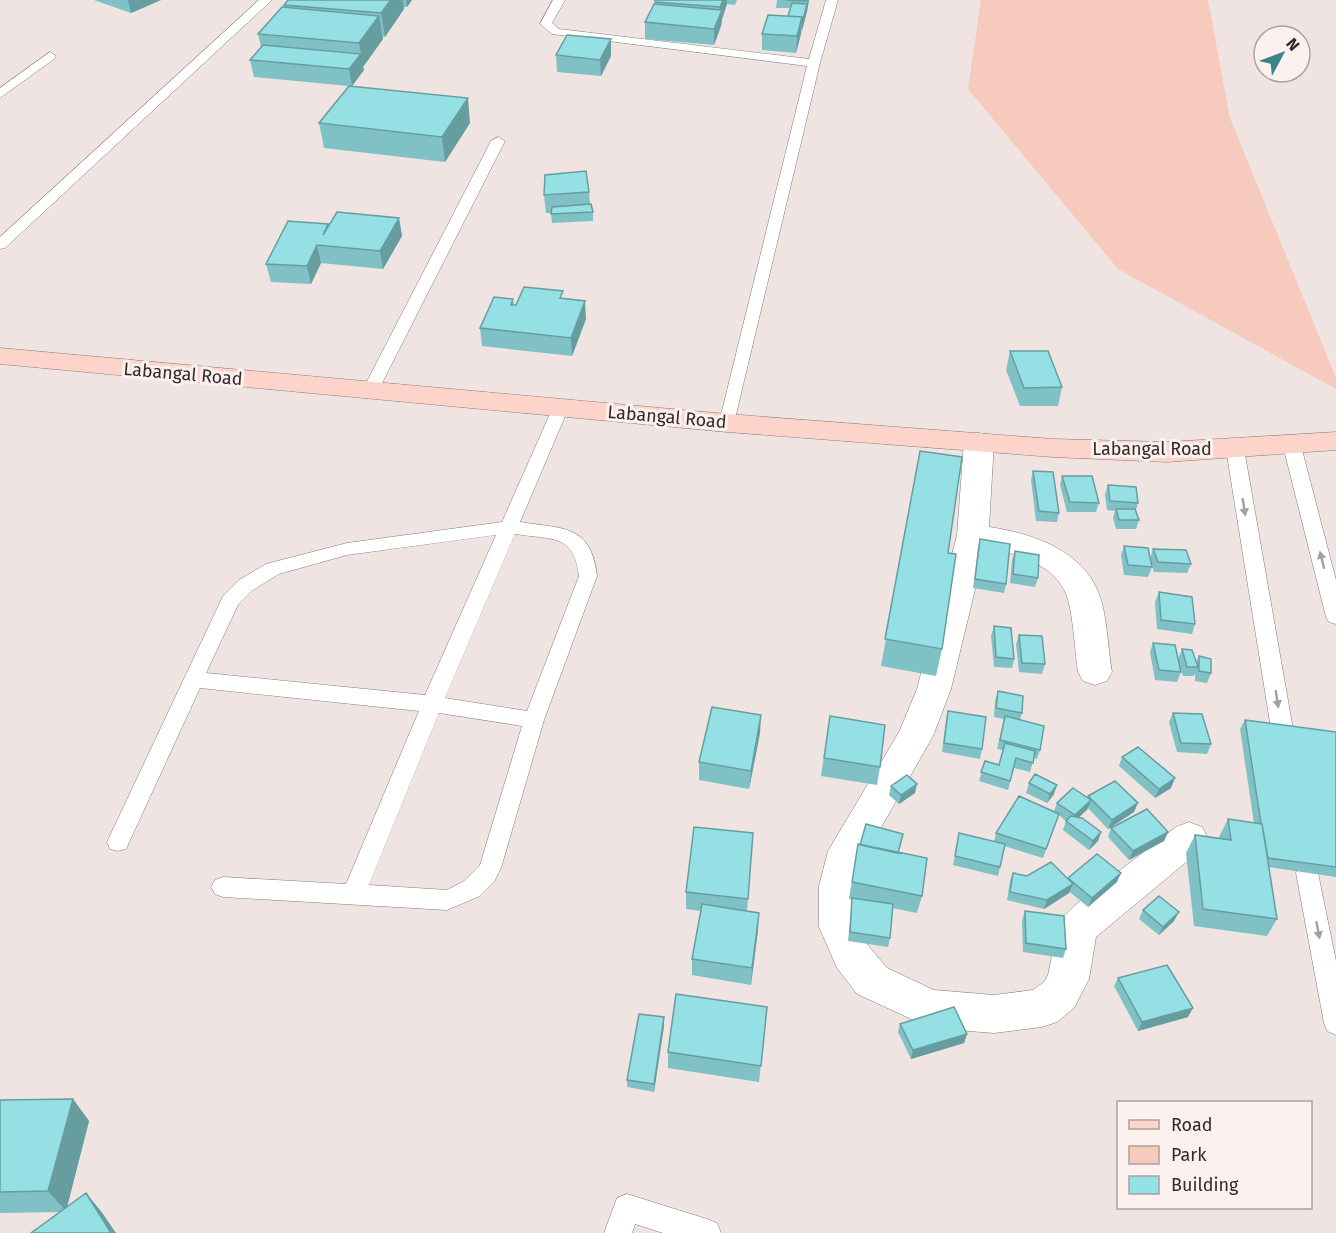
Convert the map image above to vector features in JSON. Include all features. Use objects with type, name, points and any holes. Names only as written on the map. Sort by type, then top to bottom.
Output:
[{"type":"main road","name":"Labangal Road","points":[[0,356],[370,392],[979,442],[1110,450],[1235,449],[1336,441]]},
{"type":"street","points":[[979,442],[973,535],[934,689],[910,744],[847,851],[839,886],[839,927],[851,955],[872,981],[931,1009],[994,1014],[1042,1008],[1059,995],[1068,979],[1077,930],[1088,918],[1189,838]]},
{"type":"street","points":[[973,535],[998,539],[1044,553],[1070,574],[1083,594],[1095,672]]},
{"type":"lane","points":[[0,245],[266,0]]},
{"type":"lane","points":[[559,0],[546,24],[555,32],[814,63]]},
{"type":"lane","points":[[727,423],[814,63],[832,0]]},
{"type":"lane","points":[[0,94],[51,56]]},
{"type":"lane","points":[[370,392],[498,141]]},
{"type":"lane","points":[[352,896],[432,704],[561,407]]},
{"type":"lane","points":[[1292,446],[1336,617]]},
{"type":"lane","points":[[1235,449],[1282,735]]},
{"type":"lane","points":[[118,842],[230,600],[246,585],[273,569],[347,549],[509,527],[566,536],[580,545],[586,558],[588,576],[534,720],[490,868],[481,884],[466,894],[447,900],[352,896],[224,886]]},
{"type":"lane","points":[[194,680],[432,704],[534,720]]},
{"type":"lane","points":[[1307,873],[1336,1023]]},
{"type":"lane","points":[[618,1233],[627,1208],[707,1233]]},
{"type":"green space","points":[[981,0],[1208,0],[1230,118],[1336,378],[1336,389],[1118,269],[968,89]]},
{"type":"building","points":[[288,0],[391,0],[381,13],[284,5]]},
{"type":"building","points":[[655,0],[723,0],[720,7],[655,2]]},
{"type":"building","points":[[792,3],[807,4],[802,23],[802,17],[788,16]]},
{"type":"building","points":[[654,4],[722,10],[714,29],[645,22]]},
{"type":"building","points":[[282,7],[379,16],[359,43],[258,34]]},
{"type":"building","points":[[768,15],[802,17],[797,36],[762,34]]},
{"type":"building","points":[[567,35],[611,39],[600,60],[556,55]]},
{"type":"building","points":[[263,45],[361,54],[349,69],[250,60]]},
{"type":"building","points":[[349,86],[468,98],[442,137],[319,123]]},
{"type":"building","points":[[586,171],[589,192],[544,195],[545,175]]},
{"type":"building","points":[[591,204],[593,212],[551,214],[552,207]]},
{"type":"building","points":[[337,212],[399,218],[380,251],[317,245],[307,266],[266,264],[288,221],[328,224],[323,235]]},
{"type":"building","points":[[524,287],[563,291],[560,298],[585,301],[571,338],[480,328],[494,297],[513,299],[511,305],[516,305]]},
{"type":"building","points":[[1010,351],[1048,351],[1062,387],[1024,388]]},
{"type":"building","points":[[920,451],[962,457],[948,553],[956,554],[942,649],[885,639]]},
{"type":"building","points":[[1033,471],[1053,472],[1059,513],[1039,511]]},
{"type":"building","points":[[1062,476],[1092,476],[1099,503],[1070,502]]},
{"type":"building","points":[[1108,485],[1136,487],[1138,503],[1110,501]]},
{"type":"building","points":[[1116,509],[1135,509],[1139,520],[1119,520]]},
{"type":"building","points":[[980,539],[1010,544],[1006,584],[975,579]]},
{"type":"building","points":[[1124,546],[1148,548],[1152,567],[1128,565]]},
{"type":"building","points":[[1153,549],[1186,550],[1191,564],[1158,562]]},
{"type":"building","points":[[1015,551],[1039,555],[1038,578],[1013,574]]},
{"type":"building","points":[[1159,592],[1192,597],[1195,624],[1161,620]]},
{"type":"building","points":[[994,626],[1011,628],[1014,659],[996,657]]},
{"type":"building","points":[[1019,635],[1042,636],[1045,664],[1022,663]]},
{"type":"building","points":[[1153,643],[1175,645],[1181,672],[1159,670]]},
{"type":"building","points":[[1182,649],[1192,650],[1198,667],[1187,667]]},
{"type":"building","points":[[1199,656],[1211,659],[1211,673],[1199,671]]},
{"type":"building","points":[[998,691],[1023,696],[1022,713],[996,708]]},
{"type":"building","points":[[712,707],[761,715],[751,771],[699,762]]},
{"type":"building","points":[[948,711],[986,717],[982,749],[944,743]]},
{"type":"building","points":[[1173,713],[1202,714],[1211,744],[1181,743]]},
{"type":"building","points":[[830,716],[885,725],[880,767],[824,758]]},
{"type":"building","points":[[1005,716],[1044,726],[1040,750],[1000,740]]},
{"type":"building","points":[[1245,720],[1336,732],[1336,867],[1268,858]]},
{"type":"building","points":[[1005,743],[1035,751],[1033,763],[1016,758],[1010,781],[981,772],[985,761],[999,765]]},
{"type":"building","points":[[1138,747],[1175,778],[1159,789],[1122,757]]},
{"type":"building","points":[[1035,774],[1057,785],[1050,794],[1029,783]]},
{"type":"building","points":[[907,775],[917,784],[901,795],[891,786]]},
{"type":"building","points":[[1115,781],[1138,803],[1112,820],[1088,796]]},
{"type":"building","points":[[1073,788],[1091,800],[1075,815],[1057,803]]},
{"type":"building","points":[[1019,796],[1059,814],[1046,849],[996,833]]},
{"type":"building","points":[[1147,809],[1168,832],[1133,851],[1111,828]]},
{"type":"building","points":[[1071,816],[1082,818],[1101,832],[1093,841],[1066,821]]},
{"type":"building","points":[[1228,819],[1262,824],[1277,919],[1203,909],[1195,835],[1231,840]]},
{"type":"building","points":[[866,824],[903,834],[898,853],[860,845]]},
{"type":"building","points":[[694,827],[753,833],[748,899],[686,892]]},
{"type":"building","points":[[959,833],[1005,844],[1000,867],[955,856]]},
{"type":"building","points":[[858,844],[927,858],[922,896],[852,882]]},
{"type":"building","points":[[1097,854],[1121,873],[1092,898],[1068,878]]},
{"type":"building","points":[[1051,862],[1073,884],[1047,900],[1010,892],[1013,873],[1027,876]]},
{"type":"building","points":[[1159,896],[1179,912],[1163,927],[1143,910]]},
{"type":"building","points":[[852,898],[893,904],[890,938],[850,932]]},
{"type":"building","points":[[702,904],[759,913],[752,968],[692,959]]},
{"type":"building","points":[[1025,911],[1064,916],[1066,949],[1026,943]]},
{"type":"building","points":[[1167,965],[1193,1008],[1142,1022],[1118,978]]},
{"type":"building","points":[[676,994],[767,1007],[761,1066],[668,1052]]},
{"type":"building","points":[[954,1007],[967,1034],[913,1050],[900,1024]]},
{"type":"building","points":[[639,1014],[664,1017],[654,1084],[627,1080]]},
{"type":"building","points":[[73,1099],[48,1191],[0,1192],[0,1100]]},
{"type":"building","points":[[86,1193],[111,1233],[31,1233]]}]
